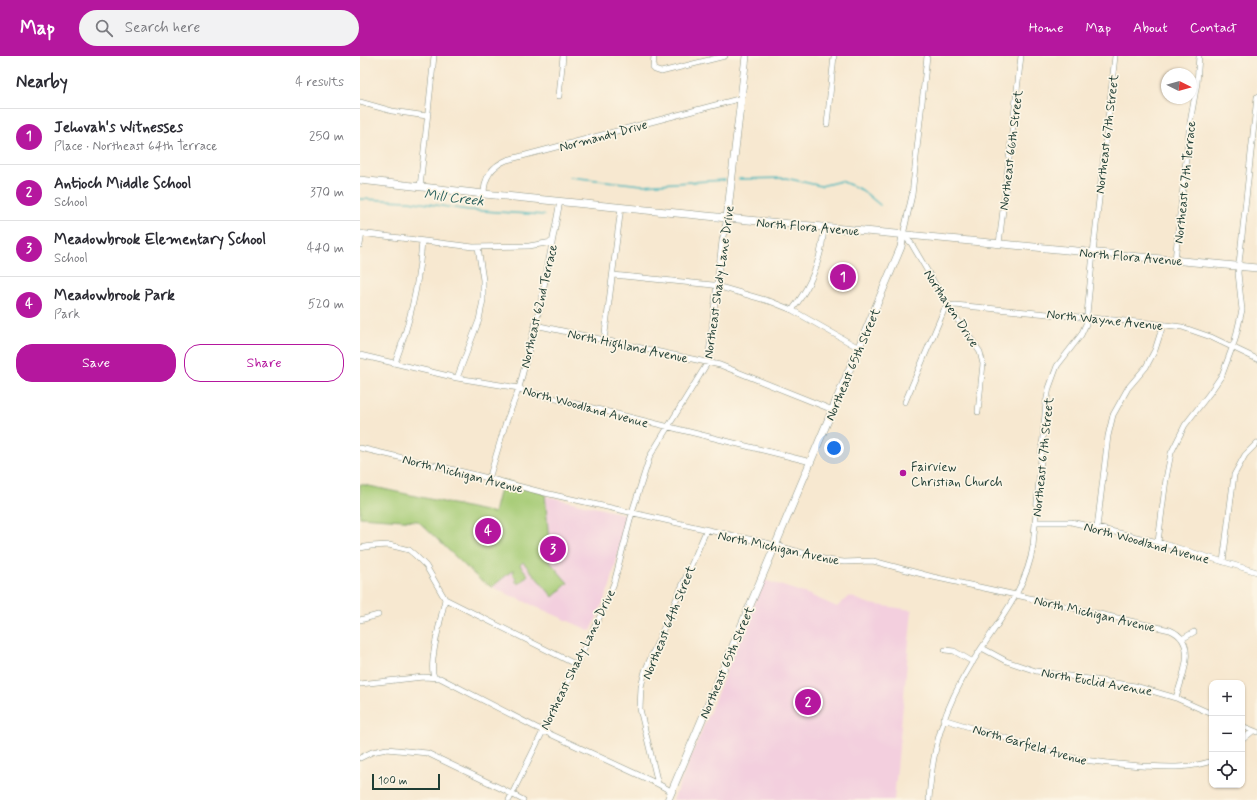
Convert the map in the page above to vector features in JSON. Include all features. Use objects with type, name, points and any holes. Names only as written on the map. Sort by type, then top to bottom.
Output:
[{"type":"street","points":[[420,187],[434,56]]},
{"type":"street","points":[[559,96],[563,56]]},
{"type":"street","points":[[654,56],[653,68],[661,72],[725,56]]},
{"type":"street","name":"Northeast Shady Lane Drive","points":[[509,800],[603,610],[614,583],[632,512],[650,456],[708,362],[722,241],[727,218],[742,98],[746,56]]},
{"type":"street","points":[[826,124],[834,56]]},
{"type":"street","name":"Northeast 65th Street","points":[[672,791],[901,247],[912,195],[927,56]]},
{"type":"street","name":"Northeast 66th Street","points":[[999,244],[1021,56]]},
{"type":"street","name":"Northeast 67th Street","points":[[929,800],[935,750],[943,719],[957,688],[972,662],[1016,595],[1024,580],[1030,562],[1033,546],[1045,410],[1049,388],[1057,366],[1083,333],[1086,324],[1115,56]]},
{"type":"street","name":"Northeast 67th Terrace","points":[[1175,260],[1199,56]]},
{"type":"street","points":[[1158,542],[1169,460],[1174,446],[1184,425],[1222,375],[1233,347],[1242,310],[1242,299],[1238,279],[1257,97]]},
{"type":"street","name":"Normandy Drive","points":[[484,194],[485,182],[489,174],[497,165],[507,160],[742,98]]},
{"type":"street","points":[[360,102],[392,111],[427,116]]},
{"type":"street","name":"North Flora Avenue","points":[[360,180],[621,208],[1257,268]]},
{"type":"street","name":"Northeast 62nd Terrace","points":[[489,479],[505,425],[519,388],[541,302],[560,201]]},
{"type":"street","points":[[604,341],[621,208]]},
{"type":"street","points":[[792,310],[804,293],[816,270],[823,244],[824,227]]},
{"type":"street","points":[[360,245],[361,233],[422,241],[478,246],[529,246],[552,242]]},
{"type":"street","name":"Northaven Drive","points":[[903,235],[912,243],[948,306],[982,355],[983,364],[978,412]]},
{"type":"street","points":[[395,363],[413,308],[419,274],[422,241]]},
{"type":"street","points":[[457,378],[479,320],[483,300],[483,280],[478,246]]},
{"type":"street","points":[[613,276],[717,286],[772,302],[792,310],[859,348]]},
{"type":"street","name":"North Wayne Avenue","points":[[948,306],[956,304],[1191,329],[1257,358]]},
{"type":"street","points":[[905,402],[944,310],[948,306]]},
{"type":"street","name":"North Highland Avenue","points":[[535,325],[720,365],[833,410]]},
{"type":"street","points":[[1097,528],[1106,446],[1113,415],[1121,398],[1148,363],[1155,350],[1163,325]]},
{"type":"street","name":"North Woodland Avenue","points":[[360,355],[457,378],[519,388],[524,391],[811,462]]},
{"type":"street","points":[[1224,562],[1234,475],[1245,455],[1257,443]]},
{"type":"street","name":"North Michigan Avenue","points":[[360,448],[835,561],[873,561],[933,577],[1170,630],[1182,639]]},
{"type":"street","name":"North Woodland Avenue","points":[[1035,522],[1071,522],[1158,542],[1257,572]]},
{"type":"street","name":"Northeast 64th Street","points":[[658,784],[640,708],[641,687],[645,671],[706,531]]},
{"type":"street","points":[[360,548],[389,545],[409,550],[426,566],[445,599],[575,664]]},
{"type":"street","points":[[434,677],[432,673],[434,655],[445,599]]},
{"type":"street","points":[[360,620],[378,615]]},
{"type":"street","points":[[1176,698],[1186,661],[1187,648],[1182,639],[1194,632]]},
{"type":"street","name":"North Euclid Avenue","points":[[982,648],[1006,661],[1036,671],[1135,686],[1176,698],[1209,713]]},
{"type":"street","points":[[945,650],[954,651],[972,662]]},
{"type":"street","points":[[360,684],[423,677],[440,678],[543,730],[672,791],[668,800]]},
{"type":"street","name":"North Garfield Avenue","points":[[943,719],[1084,761],[1176,768],[1200,765],[1209,762]]},
{"type":"street","points":[[1245,727],[1255,732]]},
{"type":"street","points":[[1245,738],[1255,732]]},
{"type":"street","points":[[360,758],[372,752],[387,749],[427,753],[523,800]]},
{"type":"shaded area","points":[[502,486],[624,514],[627,519],[610,586],[591,631],[492,587],[479,579]]},
{"type":"shaded area","points":[[764,580],[810,595],[837,607],[849,596],[870,604],[912,610],[894,800],[673,800]]},
{"type":"green space","points":[[502,480],[545,493],[549,542],[539,549],[568,583],[553,597],[523,562],[520,565],[528,575],[519,584],[515,581],[516,578],[512,574],[514,569],[492,587],[479,579],[418,521],[360,517],[360,484],[494,513]]},
{"type":"waterway","name":"Mill Creek","points":[[570,177],[642,185],[725,180]]},
{"type":"waterway","name":"Mill Creek","points":[[739,179],[786,178],[821,186],[841,181],[862,190],[880,205]]},
{"type":"waterway","name":"Mill Creek","points":[[360,199],[409,201],[468,210],[545,215]]},
{"type":"place","name":"Jehovah's Witnesses","points":[[843,277]]},
{"type":"place","name":"Fairview Christian Church","points":[[903,473]]},
{"type":"place","name":"Meadowbrook Park","points":[[488,531]]},
{"type":"place","name":"Meadowbrook Elementary School","points":[[553,549]]},
{"type":"place","name":"Antioch Middle School","points":[[808,702]]}]
